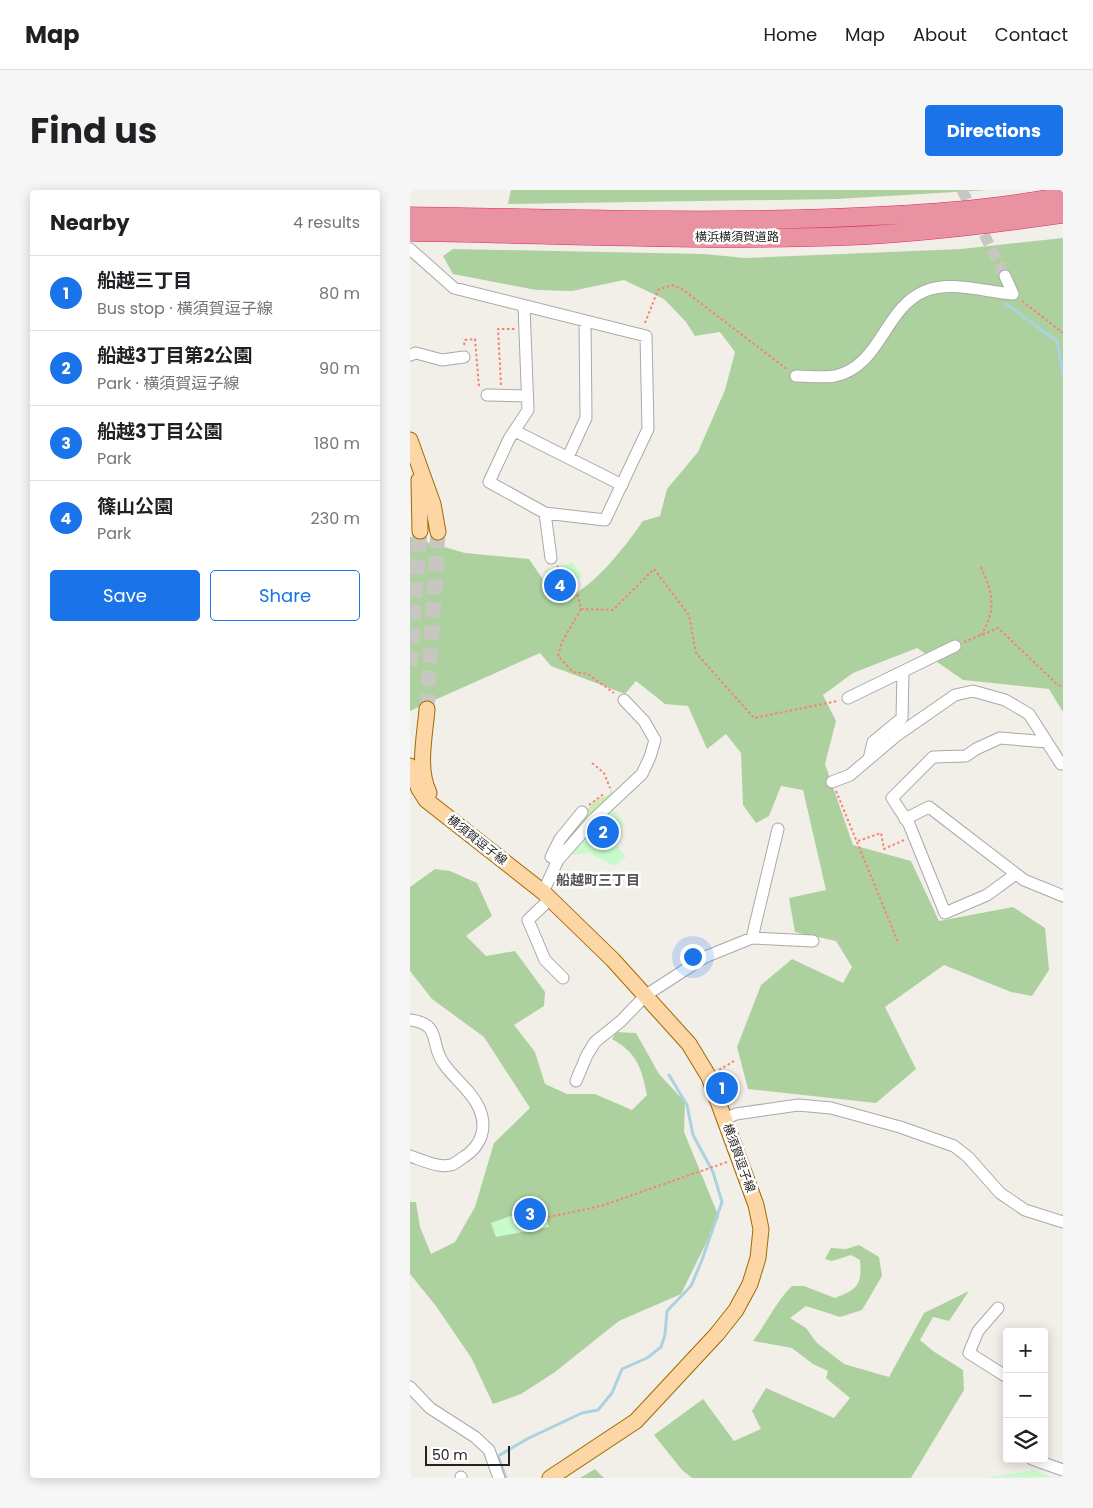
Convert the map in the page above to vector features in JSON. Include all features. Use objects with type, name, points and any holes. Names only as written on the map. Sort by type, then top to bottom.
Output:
[{"type":"highway","name":"横浜横須賀道路","points":[[410,216],[766,220],[899,215],[965,210],[1063,196]]},
{"type":"highway","name":"横浜横須賀道路","points":[[414,232],[686,237],[848,236],[969,227],[1063,214]]},
{"type":"main road","points":[[410,441],[418,480],[420,531]]},
{"type":"main road","points":[[410,441],[433,504],[438,532]]},
{"type":"main road","name":"横須賀逗子線","points":[[427,709],[424,776],[436,808]]},
{"type":"main road","name":"横須賀逗子線","points":[[410,766],[419,789],[436,808],[546,895],[646,995],[689,1044],[709,1077],[756,1204],[761,1229],[758,1258],[750,1284],[736,1310],[717,1334],[636,1421],[551,1476]]},
{"type":"street","points":[[410,248],[454,288],[646,336],[648,429],[605,520],[545,513],[489,482],[509,439],[528,410],[524,306]]},
{"type":"street","points":[[1005,276],[1013,294]]},
{"type":"street","points":[[796,376],[833,376],[851,371],[866,359],[904,307],[924,291],[943,286],[1013,294]]},
{"type":"street","points":[[568,457],[586,418],[584,321]]},
{"type":"street","points":[[410,355],[416,353],[442,360],[464,357]]},
{"type":"street","points":[[487,391],[502,396],[527,396]]},
{"type":"street","points":[[515,431],[622,485]]},
{"type":"street","points":[[545,513],[551,558]]},
{"type":"street","points":[[848,698],[955,646]]},
{"type":"street","points":[[869,759],[873,742],[902,718],[903,672]]},
{"type":"street","points":[[832,782],[850,775],[896,736],[955,695],[973,691],[1005,700],[1030,714],[1061,764]]},
{"type":"street","points":[[563,978],[545,960],[528,920],[546,895],[558,860],[595,818],[642,774],[650,757],[655,740],[644,720],[624,700]]},
{"type":"street","points":[[1020,877],[945,913],[913,835],[892,798],[933,757],[966,756],[976,749],[1000,738],[1047,742]]},
{"type":"street","points":[[905,818],[928,807],[1020,877],[1063,896]]},
{"type":"street","points":[[558,860],[551,857],[560,839],[582,812]]},
{"type":"street","points":[[752,938],[778,829]]},
{"type":"street","points":[[576,1081],[587,1055],[596,1042],[646,995],[705,957],[752,938],[813,940]]},
{"type":"street","points":[[410,1020],[427,1025],[433,1032],[443,1063],[467,1088],[479,1108],[484,1122],[483,1134],[478,1146],[451,1165],[437,1165],[410,1156]]},
{"type":"street","points":[[725,1119],[736,1114],[798,1105],[831,1108],[900,1127],[954,1146],[968,1157],[988,1182],[1008,1199],[1025,1210],[1063,1222]]},
{"type":"street","points":[[998,1308],[978,1332],[970,1353],[1003,1374]]},
{"type":"street","points":[[412,1394],[475,1437],[489,1450],[499,1478]]},
{"type":"street","points":[[1043,1463],[1063,1470]]},
{"type":"path","points":[[640,335],[658,290],[672,285],[682,289],[796,376]]},
{"type":"path","points":[[1013,294],[1063,333]]},
{"type":"path","points":[[502,396],[498,329],[525,330]]},
{"type":"path","points":[[464,357],[465,340],[475,339],[478,387],[487,391]]},
{"type":"path","points":[[551,558],[578,596],[581,609],[562,642],[558,656],[573,672],[588,674],[624,700]]},
{"type":"path","points":[[981,567],[989,585],[992,605],[991,619],[982,635]]},
{"type":"path","points":[[581,609],[613,610],[654,569],[689,615],[696,653],[754,718],[848,698]]},
{"type":"path","points":[[955,646],[998,628],[1057,684],[1063,687]]},
{"type":"path","points":[[582,812],[610,788],[604,773],[592,763]]},
{"type":"path","points":[[832,782],[898,942]]},
{"type":"path","points":[[857,842],[881,833],[884,849],[913,835]]},
{"type":"path","points":[[709,1077],[734,1061]]},
{"type":"path","points":[[548,1217],[601,1206],[739,1158]]},
{"type":"green space","points":[[511,190],[989,190],[837,199],[508,204]]},
{"type":"green space","points":[[1063,238],[1063,712],[1049,689],[963,680],[917,648],[853,673],[823,695],[836,721],[825,764],[853,845],[911,861],[939,921],[1013,907],[1045,928],[1049,970],[1032,996],[1011,992],[944,965],[885,1007],[916,1069],[876,1103],[748,1089],[737,1047],[761,985],[792,959],[843,983],[852,967],[836,941],[795,932],[789,898],[826,890],[803,790],[781,786],[769,816],[756,823],[743,805],[741,753],[726,734],[707,749],[688,706],[665,704],[636,681],[625,694],[551,666],[540,653],[410,711],[410,537],[465,553],[529,559],[559,603],[572,596],[606,568],[643,521],[660,516],[667,489],[698,452],[725,390],[735,352],[720,332],[695,336],[686,322],[664,299],[624,280],[572,291],[536,290],[453,274],[443,256],[453,249],[704,254],[745,258],[961,249]]},
{"type":"green space","points":[[572,562],[583,576],[556,593],[545,571]]},
{"type":"green space","points":[[611,787],[613,796],[558,850],[594,801],[610,794]]},
{"type":"green space","points":[[614,810],[624,825],[612,839],[626,857],[614,866],[589,853],[569,855],[599,820]]},
{"type":"green space","points":[[435,869],[450,871],[477,883],[492,916],[466,936],[486,956],[515,951],[545,992],[544,1006],[514,1025],[535,1052],[545,1084],[567,1094],[595,1094],[632,1110],[647,1095],[643,1077],[633,1056],[628,1050],[612,1039],[616,1032],[636,1033],[659,1074],[685,1102],[684,1132],[719,1217],[681,1294],[619,1321],[555,1372],[521,1394],[493,1404],[472,1359],[436,1306],[410,1274],[410,1202],[416,1202],[420,1227],[431,1254],[455,1242],[475,1207],[494,1143],[530,1108],[484,1037],[432,999],[410,971],[410,887]]},
{"type":"green space","points":[[541,1205],[549,1227],[496,1237],[491,1223]]},
{"type":"green space","points":[[859,1245],[879,1257],[882,1276],[862,1310],[840,1317],[806,1306],[790,1318],[806,1328],[817,1343],[844,1364],[889,1377],[924,1313],[969,1291],[949,1321],[933,1317],[920,1340],[933,1351],[963,1370],[964,1390],[911,1478],[692,1478],[682,1470],[654,1435],[703,1399],[734,1441],[761,1429],[752,1411],[766,1388],[834,1418],[850,1398],[826,1378],[828,1371],[813,1364],[792,1348],[753,1341],[792,1286],[804,1286],[835,1298],[854,1289],[859,1281],[860,1260],[851,1255],[832,1261],[825,1259],[831,1248],[846,1249]]},
{"type":"green space","points":[[595,1469],[604,1478],[580,1478]]},
{"type":"green space","points":[[1034,1470],[1051,1477],[988,1478]]},
{"type":"waterway","points":[[1006,304],[1057,341],[1063,375]]},
{"type":"waterway","points":[[506,1478],[498,1456],[527,1439],[582,1413],[598,1410],[612,1393],[622,1369],[647,1358],[661,1347],[665,1335],[667,1311],[691,1286],[702,1260],[722,1202],[713,1172],[693,1135],[687,1105],[669,1075]]},
{"type":"tunnel","points":[[962,190],[1005,276]]},
{"type":"tunnel","points":[[410,666],[420,531]]},
{"type":"tunnel","points":[[427,709],[438,532]]},
{"type":"place","name":"篠山公園","points":[[560,585]]},
{"type":"place","name":"船越3丁目第2公園","points":[[603,832]]},
{"type":"place","name":"船越三丁目","points":[[722,1088]]},
{"type":"place","name":"船越3丁目公園","points":[[530,1214]]},
{"type":"district","name":"船越町三丁目","points":[[598,880]]}]
